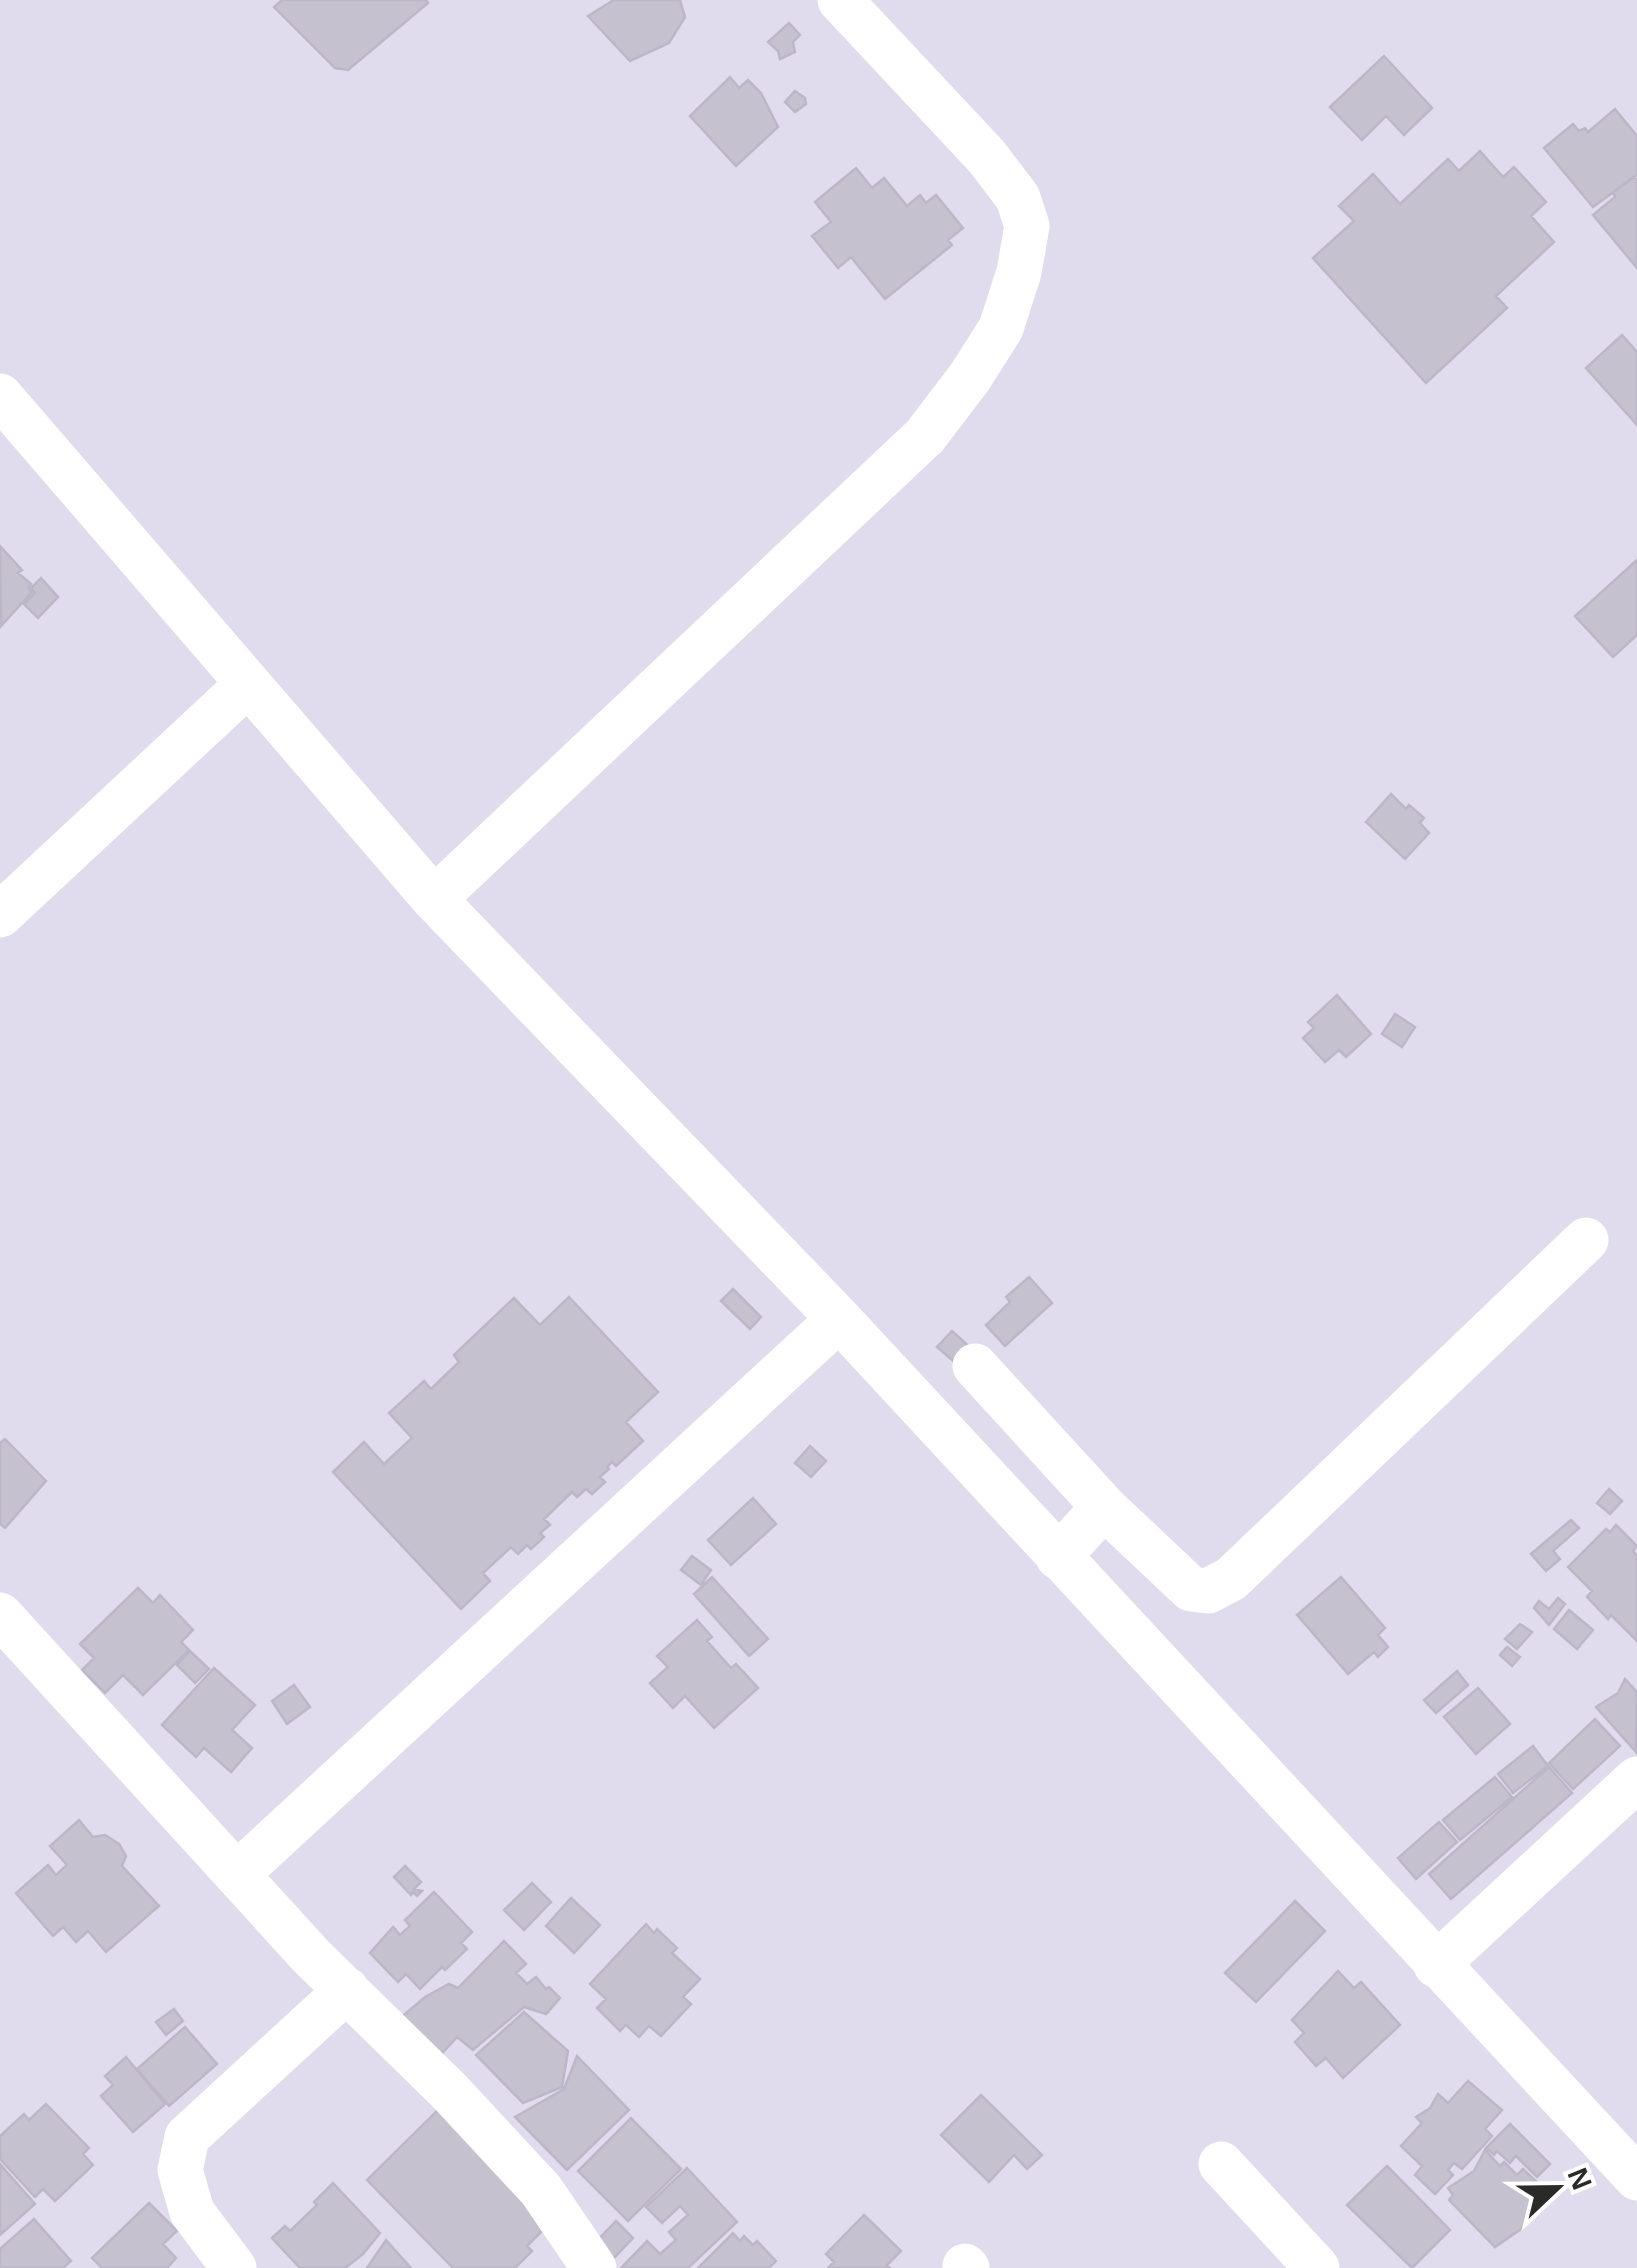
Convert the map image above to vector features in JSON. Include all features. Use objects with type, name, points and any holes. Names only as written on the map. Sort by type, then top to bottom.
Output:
[{"type":"street","points":[[434,899],[924,436],[970,378],[1002,328],[1019,272],[1026,226],[1018,198],[987,157],[840,0]]},
{"type":"street","points":[[0,396],[434,899],[839,1319],[1637,2178]]},
{"type":"street","points":[[0,916],[248,684]]},
{"type":"street","points":[[976,1366],[1104,1506],[1190,1589],[1208,1590],[1231,1579],[1586,1240]]},
{"type":"street","points":[[237,1874],[839,1319]]},
{"type":"street","points":[[1058,1557],[1104,1506]]},
{"type":"street","points":[[0,1615],[311,1956],[449,2091],[541,2190],[594,2268]]},
{"type":"street","points":[[1436,1964],[1637,1778]]},
{"type":"street","points":[[234,2268],[192,2212],[180,2170],[187,2136],[348,1990]]},
{"type":"street","points":[[1220,2164],[1317,2268]]},
{"type":"building","points":[[282,0],[428,3],[348,70],[335,68],[274,7]]},
{"type":"building","points":[[614,0],[680,0],[685,17],[669,43],[630,61],[588,16]]},
{"type":"building","points":[[789,23],[800,35],[793,42],[795,52],[780,59],[768,42]]},
{"type":"building","points":[[1384,56],[1432,108],[1404,135],[1386,116],[1362,140],[1330,107]]},
{"type":"building","points":[[730,77],[739,88],[748,80],[761,93],[778,127],[736,166],[690,116]]},
{"type":"building","points":[[795,91],[805,98],[806,104],[795,112],[785,102]]},
{"type":"building","points":[[1615,109],[1637,136],[1637,175],[1593,207],[1544,148],[1573,124],[1579,131],[1585,128],[1588,132]]},
{"type":"building","points":[[1480,151],[1503,177],[1514,167],[1546,202],[1531,216],[1554,242],[1496,296],[1507,308],[1426,383],[1313,258],[1354,221],[1339,206],[1373,174],[1400,204],[1448,159],[1459,171]]},
{"type":"building","points":[[856,168],[872,188],[884,178],[907,206],[920,195],[926,203],[936,195],[963,228],[948,240],[952,245],[885,299],[851,257],[838,268],[812,236],[831,222],[815,202]]},
{"type":"building","points":[[1634,177],[1637,268],[1593,215],[1615,197],[1613,192]]},
{"type":"building","points":[[1622,335],[1637,352],[1637,425],[1586,368]]},
{"type":"building","points":[[0,546],[22,570],[18,573],[31,584],[28,588],[32,592],[1,626]]},
{"type":"building","points":[[1637,560],[1637,635],[1613,657],[1575,616]]},
{"type":"building","points":[[41,578],[58,597],[38,618],[24,604],[35,593],[31,588]]},
{"type":"building","points":[[1391,794],[1406,809],[1409,805],[1424,818],[1420,823],[1429,833],[1405,859],[1366,822]]},
{"type":"building","points":[[1337,995],[1371,1034],[1346,1057],[1339,1050],[1325,1062],[1303,1038],[1314,1028],[1308,1022]]},
{"type":"building","points":[[1395,1014],[1415,1027],[1402,1047],[1382,1034]]},
{"type":"building","points":[[1029,1277],[1052,1303],[1005,1346],[986,1325],[1010,1302],[1006,1297]]},
{"type":"building","points":[[733,1289],[761,1317],[750,1329],[721,1301]]},
{"type":"building","points":[[569,1297],[658,1392],[626,1422],[643,1441],[616,1466],[612,1462],[607,1467],[600,1477],[605,1482],[592,1494],[586,1489],[577,1497],[572,1492],[544,1519],[550,1525],[531,1549],[527,1545],[518,1554],[511,1547],[483,1573],[490,1581],[461,1609],[333,1472],[364,1442],[384,1464],[412,1438],[389,1413],[424,1381],[431,1389],[459,1362],[454,1355],[514,1298],[540,1325]]},
{"type":"building","points":[[952,1331],[974,1351],[960,1367],[937,1347]]},
{"type":"building","points":[[5,1439],[46,1481],[5,1528],[0,1524],[0,1443]]},
{"type":"building","points":[[810,1446],[826,1461],[811,1477],[795,1463]]},
{"type":"building","points":[[1609,1489],[1622,1501],[1610,1514],[1597,1503]]},
{"type":"building","points":[[753,1498],[776,1524],[731,1565],[708,1540]]},
{"type":"building","points":[[1571,1520],[1579,1528],[1553,1551],[1560,1559],[1546,1571],[1531,1554]]},
{"type":"building","points":[[1616,1525],[1637,1546],[1633,1551],[1637,1556],[1637,1641],[1587,1597],[1592,1591],[1568,1567],[1606,1529],[1610,1532]]},
{"type":"building","points":[[692,1556],[711,1570],[701,1585],[681,1570]]},
{"type":"building","points":[[712,1577],[768,1639],[749,1656],[694,1594]]},
{"type":"building","points":[[1341,1577],[1385,1628],[1378,1635],[1388,1647],[1378,1657],[1374,1652],[1348,1674],[1297,1615]]},
{"type":"building","points":[[138,1588],[153,1603],[160,1595],[193,1630],[181,1642],[189,1650],[143,1695],[123,1675],[105,1693],[82,1670],[94,1658],[80,1644]]},
{"type":"building","points":[[1558,1598],[1565,1604],[1549,1625],[1534,1608],[1539,1601],[1549,1609]]},
{"type":"building","points":[[1569,1610],[1593,1630],[1577,1649],[1554,1629]]},
{"type":"building","points":[[697,1620],[712,1637],[707,1641],[731,1668],[736,1664],[758,1688],[714,1728],[685,1696],[673,1708],[650,1683],[668,1667],[657,1656]]},
{"type":"building","points":[[1520,1624],[1532,1632],[1517,1649],[1505,1639]]},
{"type":"building","points":[[1507,1647],[1520,1657],[1512,1666],[1500,1655]]},
{"type":"building","points":[[190,1651],[209,1669],[195,1683],[177,1665]]},
{"type":"building","points":[[214,1668],[255,1705],[232,1730],[252,1748],[231,1772],[204,1748],[196,1757],[162,1725]]},
{"type":"building","points":[[1457,1671],[1468,1685],[1436,1713],[1424,1700]]},
{"type":"building","points":[[1625,1679],[1637,1692],[1636,1752],[1596,1707],[1618,1693]]},
{"type":"building","points":[[294,1685],[310,1707],[287,1724],[272,1701]]},
{"type":"building","points":[[1478,1688],[1510,1724],[1476,1754],[1444,1717]]},
{"type":"building","points":[[1595,1719],[1620,1746],[1573,1789],[1549,1763]]},
{"type":"building","points":[[1533,1746],[1548,1766],[1513,1793],[1498,1774]]},
{"type":"building","points":[[1549,1767],[1572,1793],[1451,1899],[1429,1874]]},
{"type":"building","points":[[1495,1777],[1512,1797],[1460,1840],[1443,1820]]},
{"type":"building","points":[[79,1820],[93,1837],[105,1835],[119,1844],[126,1856],[122,1866],[159,1906],[106,1952],[88,1931],[76,1942],[63,1927],[53,1936],[16,1893],[48,1865],[56,1875],[67,1865],[50,1846]]},
{"type":"building","points":[[1439,1822],[1457,1842],[1416,1879],[1398,1858]]},
{"type":"building","points":[[405,1866],[421,1882],[414,1889],[422,1891],[417,1896],[413,1892],[411,1895],[394,1877]]},
{"type":"building","points":[[532,1883],[551,1902],[524,1930],[504,1910]]},
{"type":"building","points":[[434,1892],[472,1932],[461,1943],[467,1949],[420,1989],[406,1974],[398,1982],[370,1953],[393,1927],[400,1935],[410,1926],[405,1920]]},
{"type":"building","points":[[571,1898],[600,1925],[574,1953],[546,1926]]},
{"type":"building","points":[[1295,1901],[1325,1931],[1256,2002],[1225,1973]]},
{"type":"building","points":[[646,1924],[677,1948],[672,1953],[700,1979],[683,1997],[691,2004],[661,2036],[649,2026],[639,2037],[626,2025],[620,2031],[597,2008],[606,1999],[590,1984]]},
{"type":"building","points":[[504,1941],[526,1964],[516,1973],[527,1984],[536,1977],[560,1998],[546,2014],[524,2007],[473,2050],[457,2037],[437,2059],[398,2020],[425,1997],[449,1984],[458,1988]]},
{"type":"building","points":[[1338,1971],[1354,1988],[1361,1982],[1400,2025],[1343,2078],[1326,2058],[1316,2066],[1295,2042],[1304,2033],[1292,2020]]},
{"type":"building","points":[[174,2009],[183,2021],[166,2035],[156,2022]]},
{"type":"building","points":[[524,2012],[568,2051],[562,2087],[523,2103],[476,2055]]},
{"type":"building","points":[[185,2027],[217,2064],[169,2106],[137,2069]]},
{"type":"building","points":[[577,2056],[629,2110],[567,2170],[515,2117],[564,2089]]},
{"type":"building","points":[[126,2057],[165,2104],[133,2132],[101,2096],[113,2085],[105,2076]]},
{"type":"building","points":[[1468,2081],[1502,2110],[1485,2129],[1492,2136],[1462,2169],[1454,2163],[1448,2170],[1453,2175],[1435,2194],[1415,2175],[1422,2166],[1401,2146],[1422,2123],[1416,2117],[1430,2108],[1438,2094],[1448,2103]]},
{"type":"building","points":[[981,2095],[1042,2155],[1027,2169],[1014,2155],[989,2182],[941,2135]]},
{"type":"building","points":[[446,2102],[557,2216],[527,2246],[532,2251],[515,2268],[453,2268],[367,2180]]},
{"type":"building","points":[[46,2104],[89,2148],[83,2154],[93,2165],[55,2201],[43,2189],[35,2197],[0,2159],[0,2136],[24,2114],[29,2120]]},
{"type":"building","points":[[631,2118],[681,2169],[628,2221],[578,2171]]},
{"type":"building","points":[[1510,2124],[1550,2164],[1537,2177],[1516,2156],[1510,2163],[1497,2151],[1494,2155],[1486,2148]]},
{"type":"building","points":[[1485,2150],[1500,2166],[1504,2162],[1517,2175],[1523,2169],[1548,2193],[1524,2227],[1495,2247],[1449,2200],[1453,2195],[1448,2188],[1474,2171]]},
{"type":"building","points":[[0,2164],[35,2204],[0,2235]]},
{"type":"building","points":[[1387,2166],[1450,2230],[1412,2268],[1347,2205]]},
{"type":"building","points":[[687,2168],[737,2222],[688,2268],[621,2268],[647,2241],[660,2254],[676,2240],[669,2232],[688,2215],[680,2206],[662,2223],[646,2207]]},
{"type":"building","points":[[333,2183],[380,2233],[345,2268],[300,2268],[272,2238],[285,2226],[290,2231]]},
{"type":"building","points":[[149,2203],[177,2231],[163,2244],[176,2258],[167,2268],[102,2268],[92,2258]]},
{"type":"building","points":[[864,2215],[901,2251],[887,2265],[890,2268],[828,2268],[834,2262],[826,2254]]},
{"type":"building","points":[[34,2219],[71,2261],[63,2268],[0,2268],[0,2249]]},
{"type":"building","points":[[616,2221],[633,2238],[612,2260],[594,2244]]},
{"type":"building","points":[[733,2233],[740,2241],[744,2236],[753,2245],[757,2241],[776,2261],[769,2268],[698,2268]]},
{"type":"building","points":[[386,2240],[411,2268],[367,2268]]}]
